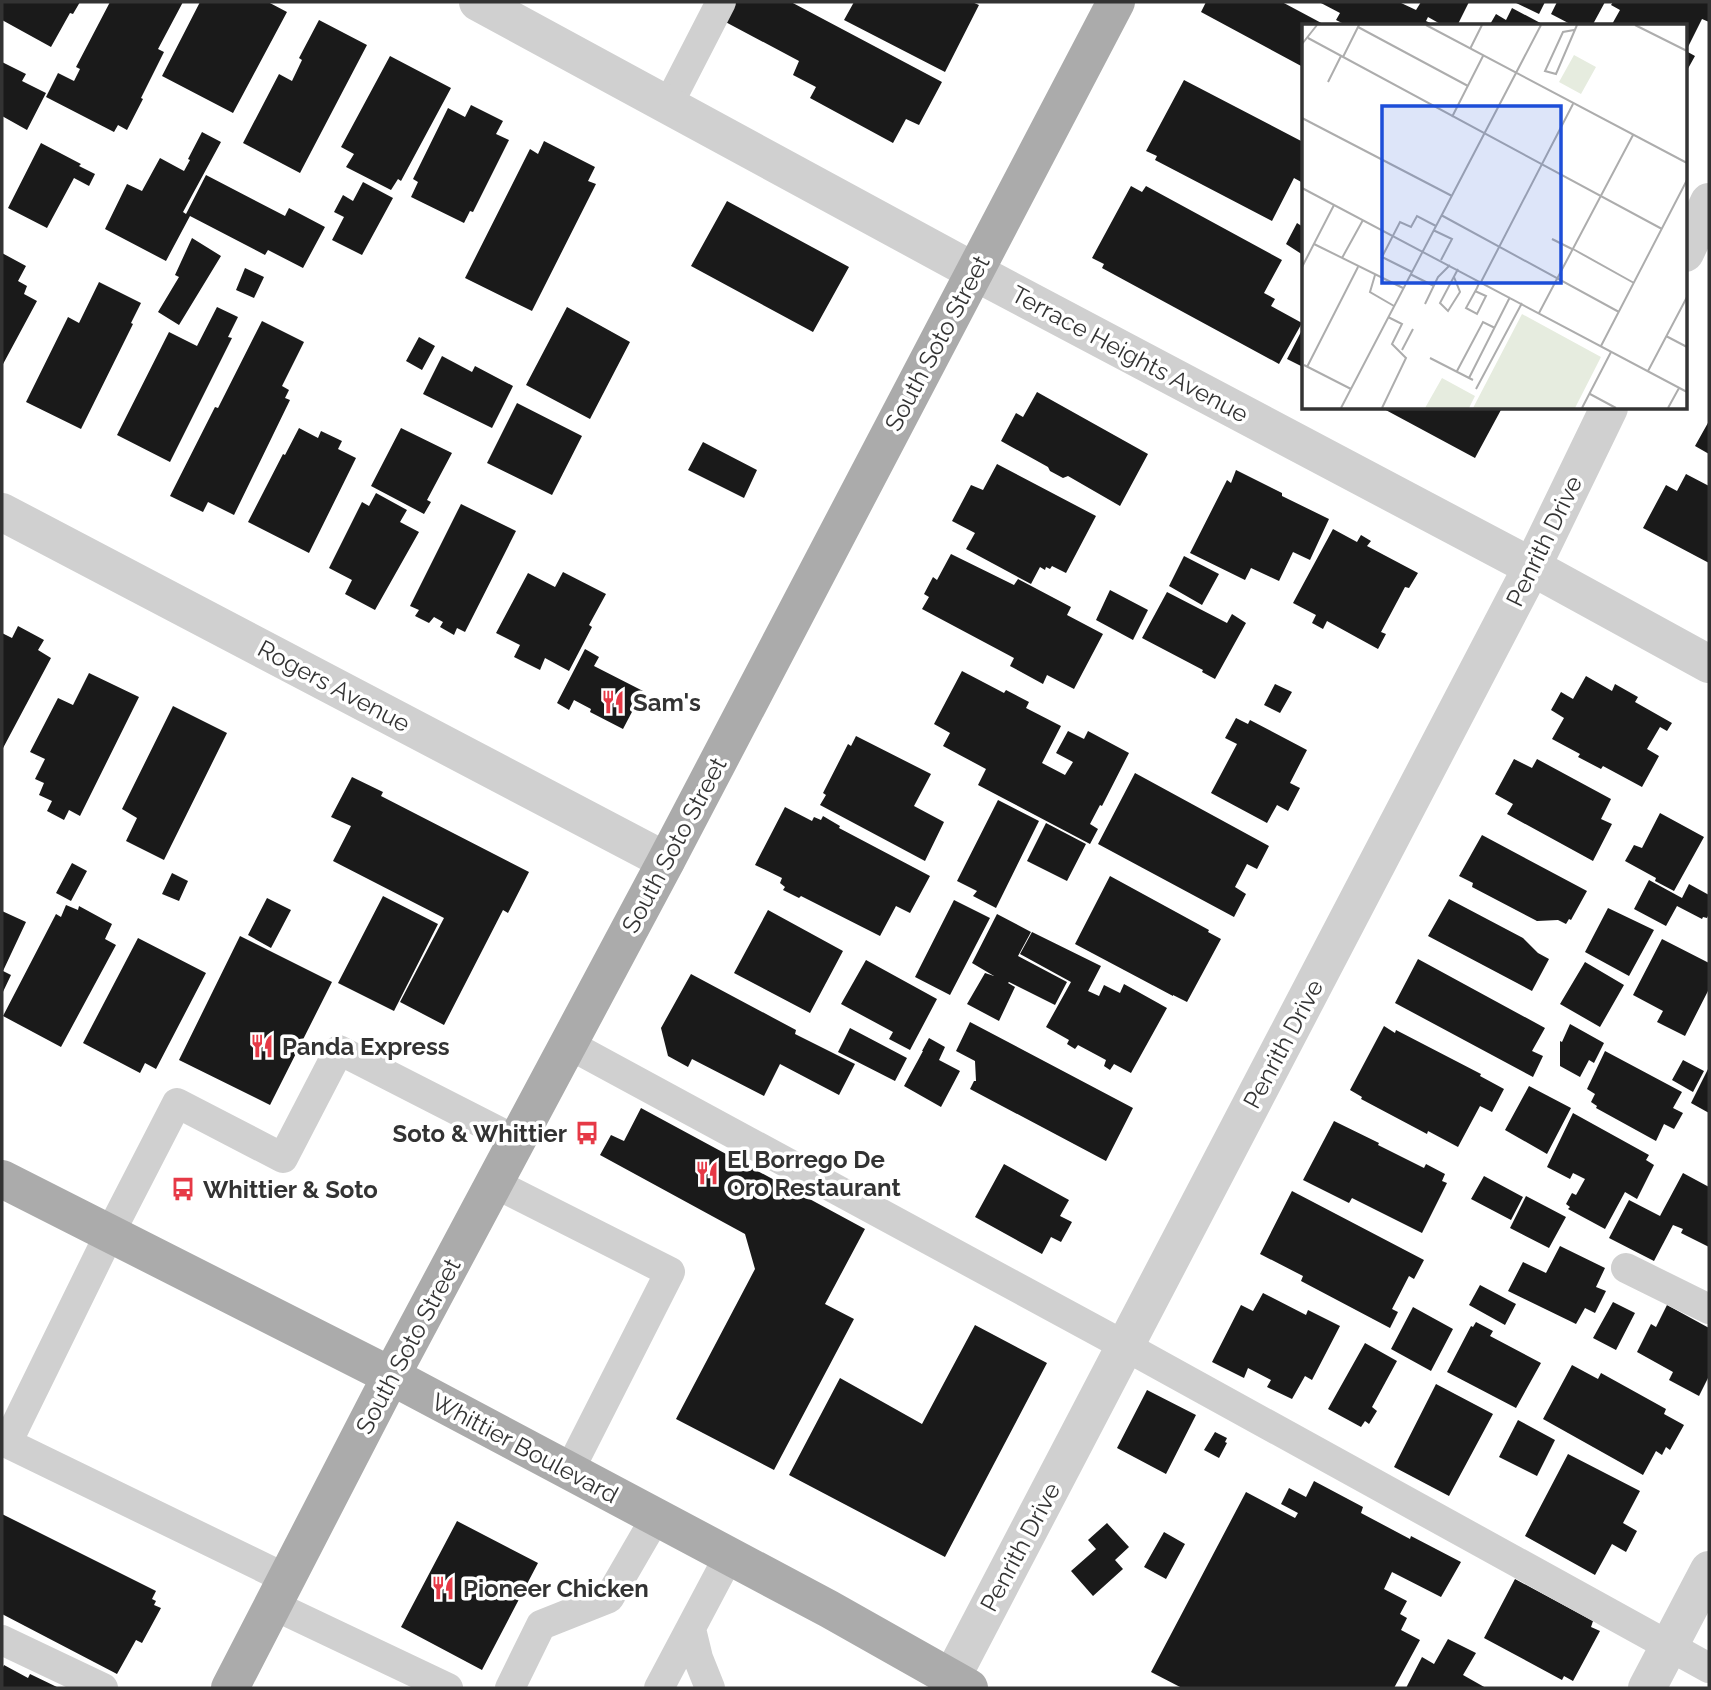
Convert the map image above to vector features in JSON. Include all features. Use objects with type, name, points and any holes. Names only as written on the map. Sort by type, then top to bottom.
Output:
[{"type":"main road","name":"South Soto Street","points":[[230,1688],[391,1376],[666,861],[1116,2]]},
{"type":"main road","name":"Whittier Boulevard","points":[[2,1179],[391,1376],[829,1609],[947,1682]]},
{"type":"street","name":"Terrace Heights Avenue","points":[[478,2],[975,272],[1532,567],[1709,664]]},
{"type":"street","points":[[1686,251],[1709,202]]},
{"type":"street","name":"Penrith Drive","points":[[947,1682],[1532,567],[1608,410]]},
{"type":"street","name":"Rogers Avenue","points":[[2,512],[666,861]]},
{"type":"street","points":[[1647,1688],[1709,1570]]},
{"type":"lane","points":[[667,105],[721,2]]},
{"type":"lane","points":[[568,1044],[1125,1346],[1709,1668]]},
{"type":"lane","points":[[448,1688],[280,1592],[7,1443],[177,1104],[283,1158],[339,1050],[517,1141]]},
{"type":"lane","points":[[494,1183],[670,1272],[569,1471]]},
{"type":"lane","points":[[1626,1268],[1709,1309]]},
{"type":"lane","points":[[510,1688],[541,1625],[609,1598],[656,1517]]},
{"type":"lane","points":[[659,1688],[729,1556]]},
{"type":"lane","points":[[691,1629],[698,1658],[710,1688]]},
{"type":"lane","points":[[2,1640],[103,1688]]},
{"type":"building","points":[[2,2],[80,2],[73,14],[70,13],[51,47],[2,20]]},
{"type":"building","points":[[110,2],[183,2],[158,49],[164,52],[127,130],[118,125],[114,132],[46,97],[58,73],[74,81],[80,69],[76,67]]},
{"type":"building","points":[[200,2],[268,2],[287,12],[233,113],[162,76]]},
{"type":"building","points":[[727,2],[791,2],[942,82],[919,125],[906,119],[893,143],[810,98],[816,87],[793,75],[799,61],[718,18]]},
{"type":"building","points":[[854,2],[972,2],[979,5],[945,72],[844,20]]},
{"type":"building","points":[[1206,2],[1282,2],[1323,24],[1302,24],[1302,66],[1201,12]]},
{"type":"building","points":[[1319,2],[1399,2],[1416,10],[1421,2],[1469,2],[1458,24],[1440,24],[1428,17],[1426,21],[1433,24],[1344,24],[1336,20],[1340,13]]},
{"type":"building","points":[[1514,2],[1545,2],[1539,14]]},
{"type":"building","points":[[1557,2],[1605,2],[1593,24],[1570,24],[1551,14]]},
{"type":"building","points":[[1613,2],[1709,2],[1709,22],[1702,19],[1686,51],[1686,24],[1612,24],[1620,10],[1611,5]]},
{"type":"building","points":[[1512,8],[1542,24],[1490,24],[1496,14],[1506,20]]},
{"type":"building","points":[[319,20],[367,45],[300,173],[243,143],[279,74],[292,81],[302,60],[299,58]]},
{"type":"building","points":[[1686,51],[1695,56],[1686,72]]},
{"type":"building","points":[[390,56],[451,88],[401,181],[398,179],[391,190],[346,167],[354,154],[341,147]]},
{"type":"building","points":[[2,62],[26,74],[22,81],[46,93],[27,130],[2,116]]},
{"type":"building","points":[[1184,80],[1302,141],[1302,182],[1294,178],[1272,221],[1155,160],[1157,156],[1146,151]]},
{"type":"building","points":[[471,105],[503,121],[496,134],[509,140],[473,212],[470,211],[464,223],[411,197],[418,182],[413,179],[448,108],[465,117]]},
{"type":"building","points":[[202,132],[221,142],[183,212],[186,214],[206,175],[285,216],[289,208],[325,227],[303,268],[268,250],[265,255],[190,216],[166,261],[105,229],[127,184],[142,191],[160,158],[184,171]]},
{"type":"building","points":[[544,141],[595,167],[588,181],[596,184],[532,311],[465,278],[530,149],[538,154]]},
{"type":"building","points":[[41,143],[95,174],[89,186],[74,178],[47,228],[8,208]]},
{"type":"building","points":[[363,182],[393,198],[362,255],[332,240],[344,217],[334,212],[343,195],[353,201]]},
{"type":"building","points":[[1131,186],[1142,192],[1146,186],[1282,260],[1264,293],[1275,299],[1271,306],[1302,323],[1279,364],[1102,268],[1104,264],[1092,258]]},
{"type":"building","points":[[727,201],[849,267],[813,332],[691,266]]},
{"type":"building","points":[[1297,223],[1302,226],[1302,254],[1286,244]]},
{"type":"building","points":[[192,238],[221,256],[179,325],[158,312],[179,277],[175,275]]},
{"type":"building","points":[[2,253],[26,266],[18,281],[27,286],[24,294],[37,301],[2,366]]},
{"type":"building","points":[[245,268],[264,277],[254,298],[236,290]]},
{"type":"building","points":[[99,282],[141,303],[81,429],[26,402],[68,317],[79,323]]},
{"type":"building","points":[[217,307],[238,317],[228,337],[232,338],[170,462],[117,435],[169,332],[197,346]]},
{"type":"building","points":[[567,307],[630,342],[590,419],[526,385]]},
{"type":"building","points":[[262,321],[304,342],[282,386],[289,390],[285,398],[290,400],[234,515],[208,502],[203,512],[170,496]]},
{"type":"building","points":[[1302,330],[1302,366],[1287,359]]},
{"type":"building","points":[[419,337],[435,346],[422,370],[406,361]]},
{"type":"building","points":[[442,356],[472,372],[475,366],[513,386],[492,428],[423,394]]},
{"type":"building","points":[[1037,392],[1148,454],[1120,506],[1068,476],[1063,478],[1050,471],[1048,467],[1001,441],[1016,413],[1023,417]]},
{"type":"building","points":[[517,403],[582,436],[552,495],[487,463]]},
{"type":"building","points":[[1386,410],[1501,410],[1475,458]]},
{"type":"building","points":[[1709,421],[1709,454],[1695,446]]},
{"type":"building","points":[[299,428],[318,438],[321,431],[342,441],[338,449],[356,458],[309,553],[248,522]]},
{"type":"building","points":[[401,428],[452,453],[427,500],[431,502],[424,514],[371,486]]},
{"type":"building","points":[[703,442],[757,470],[744,498],[688,470]]},
{"type":"building","points":[[997,464],[1096,516],[1066,573],[1052,566],[1050,569],[1046,567],[1045,570],[1040,567],[1031,584],[966,549],[975,533],[952,521],[971,485],[983,490]]},
{"type":"building","points":[[1236,470],[1329,519],[1310,560],[1293,552],[1279,581],[1251,568],[1245,580],[1190,553],[1227,480],[1231,483]]},
{"type":"building","points":[[1686,474],[1709,486],[1709,563],[1643,528],[1666,485],[1677,491]]},
{"type":"building","points":[[376,493],[407,510],[400,522],[419,532],[375,610],[345,594],[352,580],[329,568],[362,502],[369,506]]},
{"type":"building","points":[[461,504],[516,531],[465,632],[457,628],[454,635],[440,627],[443,622],[434,617],[429,623],[415,616],[419,610],[410,606]]},
{"type":"building","points":[[1333,529],[1357,542],[1361,535],[1371,541],[1367,546],[1418,573],[1409,588],[1405,587],[1381,632],[1386,634],[1378,649],[1327,621],[1323,629],[1312,623],[1316,615],[1293,603]]},
{"type":"building","points":[[951,554],[1014,585],[1018,579],[1071,607],[1067,615],[1103,634],[1074,689],[1047,675],[1043,684],[1010,666],[1014,658],[922,609],[929,597],[924,594],[933,577],[937,580]]},
{"type":"building","points":[[1184,556],[1219,574],[1202,605],[1169,586]]},
{"type":"building","points":[[563,572],[606,594],[569,671],[545,658],[540,670],[514,657],[520,645],[496,633],[528,573],[555,587]]},
{"type":"building","points":[[1110,590],[1148,610],[1133,640],[1096,620]]},
{"type":"building","points":[[1167,592],[1227,623],[1232,614],[1246,623],[1215,679],[1142,638]]},
{"type":"building","points":[[18,626],[44,640],[38,650],[51,658],[2,750],[2,633],[12,638]]},
{"type":"building","points":[[585,649],[599,657],[594,666],[643,691],[623,729],[590,712],[591,709],[574,700],[569,710],[557,703]]},
{"type":"building","points":[[962,671],[1004,693],[1006,690],[1029,702],[1026,708],[1061,726],[1042,763],[1065,775],[1073,762],[1056,753],[1068,731],[1084,739],[1088,731],[1129,753],[1090,824],[1098,829],[1090,844],[978,785],[986,769],[943,746],[950,733],[934,724]]},
{"type":"building","points":[[89,673],[139,697],[80,816],[69,810],[64,820],[47,811],[52,801],[39,795],[44,783],[35,779],[45,759],[30,752],[58,698],[73,705]]},
{"type":"building","points":[[1586,676],[1612,691],[1615,684],[1638,697],[1635,702],[1672,723],[1667,731],[1660,727],[1647,749],[1659,756],[1642,787],[1603,766],[1601,769],[1578,757],[1580,754],[1552,739],[1564,718],[1551,710],[1561,692],[1573,699]]},
{"type":"building","points":[[1275,684],[1292,692],[1280,713],[1264,705]]},
{"type":"building","points":[[173,706],[227,733],[164,860],[126,841],[137,818],[122,809]]},
{"type":"building","points":[[1236,718],[1248,724],[1250,720],[1307,750],[1290,783],[1300,788],[1288,811],[1277,805],[1267,823],[1211,793],[1237,744],[1225,738]]},
{"type":"building","points":[[856,736],[931,774],[914,806],[944,822],[925,861],[820,805],[826,795],[823,793],[848,744],[851,746]]},
{"type":"building","points":[[1514,759],[1532,768],[1537,759],[1611,799],[1601,819],[1612,824],[1593,861],[1507,814],[1513,804],[1495,794]]},
{"type":"building","points":[[1135,773],[1269,846],[1257,869],[1247,864],[1235,887],[1246,894],[1234,917],[1098,844]]},
{"type":"building","points":[[352,777],[383,792],[381,796],[529,872],[508,913],[503,910],[444,1025],[400,1002],[444,918],[333,861],[351,826],[331,817]]},
{"type":"building","points":[[998,800],[1039,821],[996,908],[973,896],[977,891],[957,881]]},
{"type":"building","points":[[785,807],[812,821],[814,817],[821,820],[823,816],[840,826],[839,828],[930,876],[910,913],[896,906],[880,936],[801,896],[799,898],[783,890],[785,887],[780,883],[782,878],[755,865]]},
{"type":"building","points":[[1660,813],[1704,837],[1674,891],[1625,861],[1634,845],[1642,848]]},
{"type":"building","points":[[1046,823],[1086,844],[1067,881],[1027,861]]},
{"type":"building","points":[[1482,835],[1587,891],[1571,920],[1566,924],[1558,920],[1537,921],[1472,887],[1473,883],[1459,876]]},
{"type":"building","points":[[72,863],[87,871],[71,901],[56,893]]},
{"type":"building","points":[[172,873],[188,881],[179,901],[162,894]]},
{"type":"building","points":[[1110,876],[1221,939],[1187,1002],[1075,944]]},
{"type":"building","points":[[1649,880],[1682,898],[1689,884],[1709,895],[1707,918],[1702,919],[1677,906],[1666,926],[1634,909]]},
{"type":"building","points":[[383,896],[438,924],[394,1011],[338,983]]},
{"type":"building","points":[[267,898],[291,910],[271,948],[248,935]]},
{"type":"building","points":[[1449,899],[1523,938],[1538,953],[1549,959],[1532,991],[1428,936]]},
{"type":"building","points":[[954,900],[990,918],[950,995],[915,977]]},
{"type":"building","points":[[66,905],[78,910],[79,906],[112,924],[105,939],[116,945],[61,1047],[3,1016],[56,914],[61,917]]},
{"type":"building","points":[[1608,908],[1654,930],[1629,976],[1585,952]]},
{"type":"building","points":[[768,910],[843,951],[810,1013],[734,973]]},
{"type":"building","points":[[2,911],[26,922],[3,971],[11,975],[2,994]]},
{"type":"building","points":[[997,914],[1031,932],[1018,956],[1067,982],[1055,1005],[1009,982],[1015,987],[999,1021],[967,1004],[985,973],[994,976],[972,963]]},
{"type":"building","points":[[1032,932],[1101,966],[1088,991],[1099,996],[1104,985],[1120,993],[1124,984],[1167,1008],[1131,1073],[1114,1064],[1110,1070],[1104,1066],[1106,1060],[1078,1045],[1075,1049],[1067,1044],[1069,1040],[1046,1027],[1071,982],[1020,954]]},
{"type":"building","points":[[240,936],[332,982],[270,1105],[179,1060]]},
{"type":"building","points":[[138,938],[206,973],[156,1069],[145,1063],[140,1073],[83,1043]]},
{"type":"building","points":[[1662,939],[1709,963],[1709,989],[1685,1036],[1657,1022],[1663,1011],[1633,995]]},
{"type":"building","points":[[1418,959],[1545,1028],[1532,1051],[1543,1056],[1533,1077],[1395,1003]]},
{"type":"building","points":[[866,960],[937,999],[910,1050],[889,1039],[893,1032],[841,1004]]},
{"type":"building","points":[[1585,962],[1624,985],[1600,1027],[1560,1004]]},
{"type":"building","points":[[691,974],[796,1030],[795,1034],[855,1064],[839,1095],[780,1064],[764,1096],[692,1059],[688,1067],[668,1056],[661,1028]]},
{"type":"building","points":[[970,1022],[1133,1108],[1106,1161],[970,1089],[976,1081],[975,1061],[956,1051]]},
{"type":"building","points":[[1570,1024],[1604,1043],[1594,1063],[1589,1060],[1580,1077],[1560,1066],[1560,1041],[1562,1042]]},
{"type":"building","points":[[1384,1026],[1481,1074],[1480,1076],[1504,1089],[1492,1112],[1480,1106],[1458,1147],[1428,1131],[1427,1134],[1361,1099],[1362,1097],[1350,1090]]},
{"type":"building","points":[[850,1028],[907,1058],[895,1081],[838,1052]]},
{"type":"building","points":[[929,1038],[945,1047],[939,1060],[960,1071],[941,1107],[904,1086]]},
{"type":"building","points":[[1605,1051],[1682,1092],[1673,1108],[1683,1113],[1674,1129],[1664,1124],[1656,1141],[1596,1108],[1591,1102],[1595,1094],[1587,1089]]},
{"type":"building","points":[[1683,1060],[1704,1071],[1693,1092],[1672,1080]]},
{"type":"building","points":[[1709,1067],[1709,1113],[1691,1103]]},
{"type":"building","points":[[1529,1086],[1571,1108],[1547,1154],[1505,1130]]},
{"type":"building","points":[[641,1108],[865,1229],[825,1304],[854,1319],[774,1470],[676,1419],[755,1269],[745,1234],[600,1155],[611,1135],[624,1141]]},
{"type":"building","points":[[1573,1113],[1649,1155],[1646,1160],[1654,1165],[1637,1199],[1625,1192],[1605,1229],[1568,1209],[1570,1207],[1566,1204],[1572,1193],[1576,1195],[1585,1179],[1573,1173],[1570,1179],[1547,1167]]},
{"type":"building","points":[[1334,1121],[1424,1168],[1426,1164],[1445,1174],[1442,1181],[1447,1183],[1422,1233],[1352,1198],[1349,1203],[1303,1180]]},
{"type":"building","points":[[1004,1164],[1069,1200],[1060,1216],[1072,1222],[1061,1242],[1051,1237],[1042,1254],[975,1217]]},
{"type":"building","points":[[1683,1173],[1709,1187],[1709,1247],[1681,1233],[1683,1229],[1673,1225],[1654,1261],[1609,1238],[1629,1200],[1660,1216]]},
{"type":"building","points":[[1484,1176],[1523,1197],[1511,1220],[1471,1199]]},
{"type":"building","points":[[1292,1191],[1424,1260],[1414,1279],[1409,1276],[1392,1309],[1398,1312],[1390,1328],[1301,1281],[1303,1276],[1260,1254]]},
{"type":"building","points":[[1526,1196],[1566,1217],[1549,1248],[1510,1228]]},
{"type":"building","points":[[1560,1246],[1605,1268],[1596,1287],[1606,1291],[1595,1313],[1585,1308],[1576,1324],[1508,1291],[1523,1262],[1546,1273]]},
{"type":"building","points":[[1480,1285],[1516,1304],[1505,1325],[1469,1305]]},
{"type":"building","points":[[1263,1293],[1306,1315],[1308,1310],[1340,1326],[1312,1380],[1305,1376],[1292,1399],[1267,1387],[1271,1380],[1248,1368],[1244,1378],[1212,1362],[1241,1305],[1253,1311]]},
{"type":"building","points":[[1613,1302],[1635,1313],[1616,1350],[1593,1338]]},
{"type":"building","points":[[1667,1305],[1709,1328],[1709,1376],[1699,1396],[1669,1380],[1673,1372],[1637,1352],[1651,1324],[1656,1327]]},
{"type":"building","points":[[1413,1307],[1453,1329],[1431,1371],[1391,1349]]},
{"type":"building","points":[[1476,1322],[1493,1331],[1490,1336],[1541,1363],[1516,1408],[1447,1372],[1471,1326]]},
{"type":"building","points":[[975,1325],[1047,1363],[945,1557],[789,1475],[840,1378],[922,1424]]},
{"type":"building","points":[[1365,1343],[1397,1361],[1372,1407],[1377,1411],[1369,1424],[1365,1421],[1361,1427],[1328,1409]]},
{"type":"building","points":[[1572,1365],[1598,1379],[1601,1373],[1666,1409],[1664,1414],[1684,1425],[1670,1450],[1666,1447],[1662,1455],[1656,1451],[1643,1475],[1543,1419]]},
{"type":"building","points":[[1436,1384],[1493,1414],[1449,1496],[1394,1467]]},
{"type":"building","points":[[1147,1390],[1196,1415],[1166,1474],[1117,1448]]},
{"type":"building","points":[[1518,1420],[1555,1440],[1537,1476],[1499,1457]]},
{"type":"building","points":[[1215,1432],[1227,1438],[1219,1458],[1204,1450]]},
{"type":"building","points":[[1568,1454],[1640,1491],[1623,1523],[1637,1531],[1626,1552],[1612,1544],[1595,1575],[1525,1536]]},
{"type":"building","points":[[1314,1481],[1363,1507],[1361,1513],[1461,1562],[1441,1597],[1392,1572],[1384,1589],[1407,1601],[1400,1614],[1407,1618],[1401,1630],[1420,1640],[1394,1688],[1182,1688],[1151,1672],[1246,1492],[1295,1518],[1298,1513],[1281,1504],[1289,1488],[1306,1497]]},
{"type":"building","points":[[2,1514],[156,1591],[152,1599],[156,1601],[154,1605],[161,1608],[142,1643],[136,1640],[117,1674],[2,1614]]},
{"type":"building","points":[[457,1521],[538,1563],[482,1670],[401,1627]]},
{"type":"building","points":[[1107,1523],[1129,1547],[1115,1560],[1123,1569],[1093,1596],[1071,1571],[1096,1549],[1088,1540]]},
{"type":"building","points":[[1164,1532],[1185,1544],[1166,1579],[1144,1567]]},
{"type":"building","points":[[1515,1579],[1593,1621],[1591,1627],[1600,1631],[1573,1681],[1564,1676],[1562,1680],[1484,1638]]},
{"type":"building","points":[[1448,1639],[1476,1653],[1463,1675],[1486,1688],[1406,1688],[1422,1657],[1434,1664]]},
{"type":"building","points":[[4,1665],[28,1678],[30,1674],[59,1688],[2,1688]]},
{"type":"place","name":"Sam's","points":[[613,702]]},
{"type":"place","name":"Panda Express","points":[[262,1046]]},
{"type":"place","name":"Soto & Whittier","points":[[587,1133]]},
{"type":"place","name":"El Borrego De Oro Restaurant","points":[[707,1173]]},
{"type":"place","name":"Whittier & Soto","points":[[183,1189]]},
{"type":"place","name":"Pioneer Chicken","points":[[443,1588]]}]
